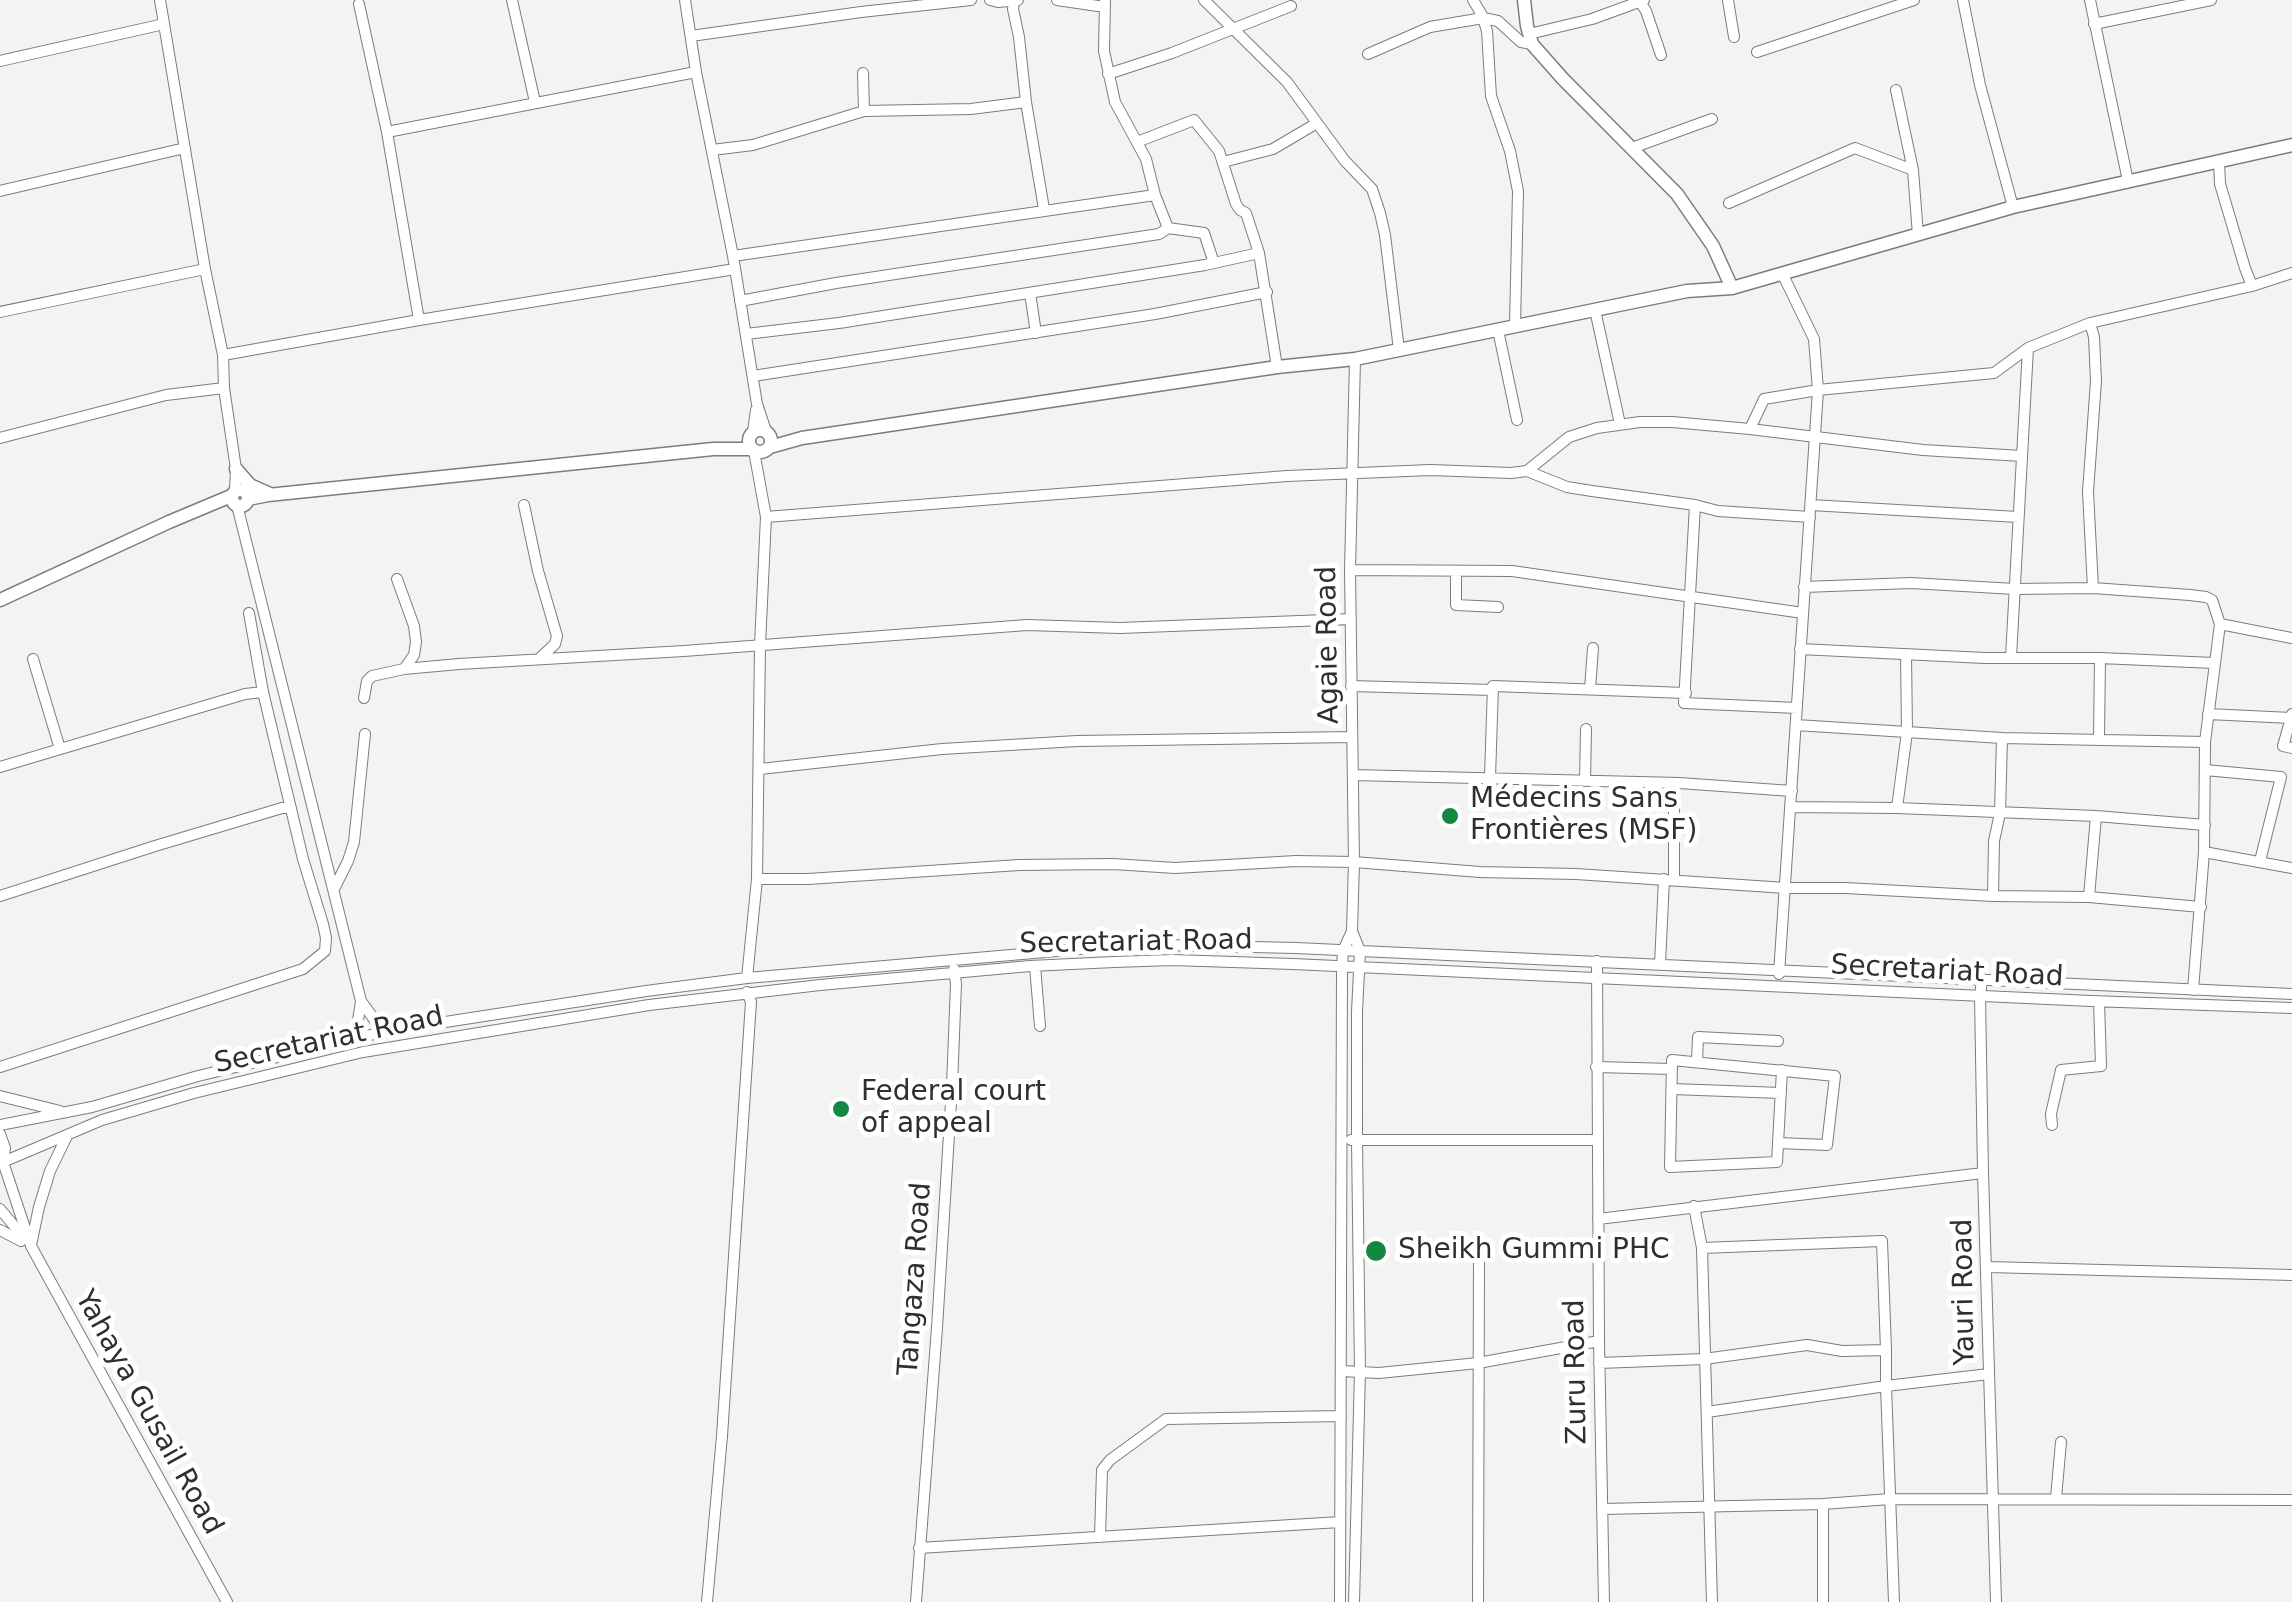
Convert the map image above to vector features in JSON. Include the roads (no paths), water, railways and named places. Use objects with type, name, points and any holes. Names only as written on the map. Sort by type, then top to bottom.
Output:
[{"type":"street","points":[[160,0],[223,355],[243,526],[361,1001],[388,1032]]},
{"type":"street","points":[[512,0],[535,102]]},
{"type":"street","points":[[685,0],[757,404],[766,517],[757,880],[747,978]]},
{"type":"street","points":[[691,36],[971,0]]},
{"type":"street","points":[[990,0],[1012,1],[1044,209]]},
{"type":"street","points":[[1058,0],[1105,4],[1104,51],[1115,102],[1146,159],[1154,195],[1168,228]]},
{"type":"street","points":[[1204,0],[1287,82],[1345,161],[1372,189],[1380,213],[1399,350]]},
{"type":"street","points":[[1473,0],[1483,18],[1491,96],[1510,151],[1518,191],[1515,326]]},
{"type":"street","points":[[1524,0],[1531,39],[1553,69],[1677,194],[1713,246],[1732,288]]},
{"type":"street","points":[[1728,0],[1734,37]]},
{"type":"street","points":[[1757,52],[1914,0]]},
{"type":"street","points":[[1963,0],[1980,84],[2014,207]]},
{"type":"street","points":[[2090,0],[2128,181]]},
{"type":"street","points":[[2094,24],[2212,0]]},
{"type":"street","points":[[1368,54],[1430,27],[1483,18],[1498,21],[1521,42],[1641,1],[1661,55]]},
{"type":"street","points":[[358,4],[387,132],[420,320]]},
{"type":"street","points":[[1108,74],[1291,6]]},
{"type":"street","points":[[0,61],[164,24]]},
{"type":"street","points":[[387,132],[696,72]]},
{"type":"street","points":[[862,73],[864,111]]},
{"type":"street","points":[[1896,90],[1913,170],[1918,235]]},
{"type":"street","points":[[712,150],[752,145],[864,111],[971,109],[1026,102]]},
{"type":"street","points":[[1632,148],[1712,119]]},
{"type":"street","points":[[1137,142],[1194,120],[1216,146],[1236,204],[1246,213],[1260,253],[1277,367]]},
{"type":"street","points":[[1222,162],[1273,149],[1317,123]]},
{"type":"street","points":[[0,600],[169,522],[240,498],[802,438],[1277,367],[1355,359],[1687,290],[1732,288],[2014,207],[2292,144]]},
{"type":"street","points":[[0,191],[184,148]]},
{"type":"street","points":[[1729,203],[1855,148],[1913,170]]},
{"type":"street","points":[[2219,161],[2220,184],[2252,286]]},
{"type":"street","points":[[733,256],[1154,195]]},
{"type":"street","points":[[740,301],[1159,234],[1168,228],[1204,233],[1214,263]]},
{"type":"street","points":[[746,334],[1030,293],[1260,253]]},
{"type":"street","points":[[0,312],[205,269]]},
{"type":"street","points":[[223,355],[735,269]]},
{"type":"street","points":[[1778,985],[1818,390],[1814,339],[1782,273]]},
{"type":"street","points":[[1750,429],[1764,399],[1994,373],[2028,348],[2090,323],[2252,286],[2292,273]]},
{"type":"street","points":[[752,376],[1155,314],[1267,292]]},
{"type":"street","points":[[1030,293],[1036,333]]},
{"type":"street","points":[[1595,310],[1620,424]]},
{"type":"street","points":[[2090,323],[2096,381],[2088,492],[2093,588]]},
{"type":"street","points":[[1498,330],[1516,420]]},
{"type":"street","points":[[2012,658],[2028,348]]},
{"type":"street","name":"Agaie Road","points":[[1352,931],[1350,570],[1355,359]]},
{"type":"street","points":[[0,438],[166,395],[224,388]]},
{"type":"street","points":[[1527,472],[1569,437],[1620,424],[1672,422],[1923,450],[2022,456]]},
{"type":"street","points":[[236,470],[250,484],[270,494]]},
{"type":"street","points":[[766,517],[1351,472],[1430,470],[1527,472],[1567,487],[1718,511],[2018,517]]},
{"type":"street","points":[[524,505],[557,636],[555,644],[539,659]]},
{"type":"street","points":[[1695,505],[1684,704],[1797,708]]},
{"type":"street","points":[[1350,570],[1512,571],[1802,613]]},
{"type":"street","points":[[1456,571],[1456,605],[1498,607]]},
{"type":"street","points":[[397,579],[416,642],[414,654],[404,669]]},
{"type":"street","points":[[1804,587],[1912,583],[2015,589],[2093,588],[2212,600],[2220,624],[2205,742],[2204,852],[2193,990]]},
{"type":"street","points":[[0,1067],[303,969],[325,952],[323,924],[302,859],[249,613]]},
{"type":"street","points":[[364,698],[369,677],[404,669],[1027,625],[1120,628],[1350,620]]},
{"type":"street","points":[[2220,624],[2292,638]]},
{"type":"street","points":[[1590,690],[1593,648]]},
{"type":"street","points":[[1800,649],[2214,663]]},
{"type":"street","points":[[1897,808],[1907,732],[1906,654]]},
{"type":"street","points":[[2099,738],[2100,658]]},
{"type":"street","points":[[33,660],[60,749]]},
{"type":"street","points":[[1352,686],[1493,690]]},
{"type":"street","points":[[1490,777],[1494,686],[1686,693]]},
{"type":"street","points":[[0,767],[244,694],[263,692]]},
{"type":"street","points":[[2208,714],[2292,716],[2284,746],[2292,748]]},
{"type":"street","points":[[1796,725],[2002,738],[2205,742]]},
{"type":"street","points":[[1586,729],[1586,780]]},
{"type":"street","points":[[334,888],[354,842],[365,734]]},
{"type":"street","points":[[760,769],[942,749],[1058,742],[1352,737]]},
{"type":"street","points":[[1993,896],[2002,738]]},
{"type":"street","points":[[2204,770],[2281,777],[2260,861]]},
{"type":"street","points":[[1352,775],[1674,783],[1792,791]]},
{"type":"street","points":[[1660,964],[1674,783]]},
{"type":"street","points":[[1791,807],[2096,816],[2205,824]]},
{"type":"street","points":[[0,896],[291,808]]},
{"type":"street","points":[[2089,897],[2096,816]]},
{"type":"street","points":[[2204,852],[2292,868]]},
{"type":"street","points":[[757,880],[1019,865],[1175,868],[1354,862],[1786,888],[2089,897],[2201,907]]},
{"type":"street","points":[[1340,1602],[1342,967],[1343,951],[1352,931]]},
{"type":"street","points":[[1352,931],[1360,951],[1360,1372],[1354,1602]]},
{"type":"street","name":"Secretariat Road","points":[[0,1125],[92,1107],[198,1076],[388,1032],[747,978],[1076,948],[1164,945],[1598,960],[2292,994]]},
{"type":"street","name":"Tangaza Road","points":[[916,1602],[952,1086],[956,984],[953,958]]},
{"type":"street","name":"Secretariat Road","points":[[2,1164],[102,1120],[194,1093],[364,1052],[649,1004],[1036,966],[1172,960],[2292,1008]]},
{"type":"street","name":"Zuru Road","points":[[1598,960],[1596,1140],[1604,1602]]},
{"type":"street","points":[[1036,966],[1040,1026]]},
{"type":"street","name":"Yauri Road","points":[[1982,980],[1996,1602]]},
{"type":"street","points":[[706,1602],[722,1436],[752,1002],[748,992]]},
{"type":"street","points":[[352,1039],[361,1001]]},
{"type":"street","points":[[2052,1124],[2062,1070],[2101,1066],[2099,1002]]},
{"type":"street","points":[[1697,1062],[1698,1038],[1778,1041]]},
{"type":"street","points":[[1778,1143],[1827,1146],[1835,1076],[1782,1070],[1672,1060],[1670,1168],[1777,1162],[1778,1143],[1781,1092],[1782,1070]]},
{"type":"street","points":[[1596,1067],[1672,1069]]},
{"type":"street","points":[[1672,1089],[1781,1092]]},
{"type":"street","points":[[0,1096],[66,1112]]},
{"type":"street","name":"Yahaya Gusail Road","points":[[0,1134],[6,1148],[2,1164],[31,1246],[227,1602]]},
{"type":"street","points":[[0,1230],[31,1246],[44,1189],[66,1136]]},
{"type":"street","points":[[1340,1140],[1596,1140]]},
{"type":"street","points":[[1598,1218],[1984,1172]]},
{"type":"street","points":[[1694,1206],[1702,1248],[1712,1602]]},
{"type":"street","name":"Yahaya Gusail Road","points":[[0,1209],[31,1246]]},
{"type":"street","points":[[1702,1248],[1882,1241],[1894,1602]]},
{"type":"street","points":[[1478,1602],[1479,1256]]},
{"type":"street","points":[[1988,1267],[2292,1274]]},
{"type":"street","points":[[1342,1371],[1379,1372],[1478,1362],[1598,1341]]},
{"type":"street","points":[[1599,1363],[1704,1359],[1808,1345],[1842,1351],[1886,1350]]},
{"type":"street","points":[[1706,1412],[1989,1374]]},
{"type":"street","points":[[1100,1537],[1102,1470],[1166,1418],[1342,1416]]},
{"type":"street","points":[[2056,1498],[2061,1442]]},
{"type":"street","points":[[1602,1509],[1890,1499],[2292,1500]]},
{"type":"street","points":[[1823,1602],[1824,1504]]},
{"type":"street","points":[[919,1548],[1340,1522]]},
{"type":"place","name":"Médecins Sans Frontières (MSF)","points":[[1450,816]]},
{"type":"place","name":"Federal court of appeal","points":[[841,1109]]},
{"type":"place","name":"Sheikh Gummi PHC","points":[[1376,1251]]}]
